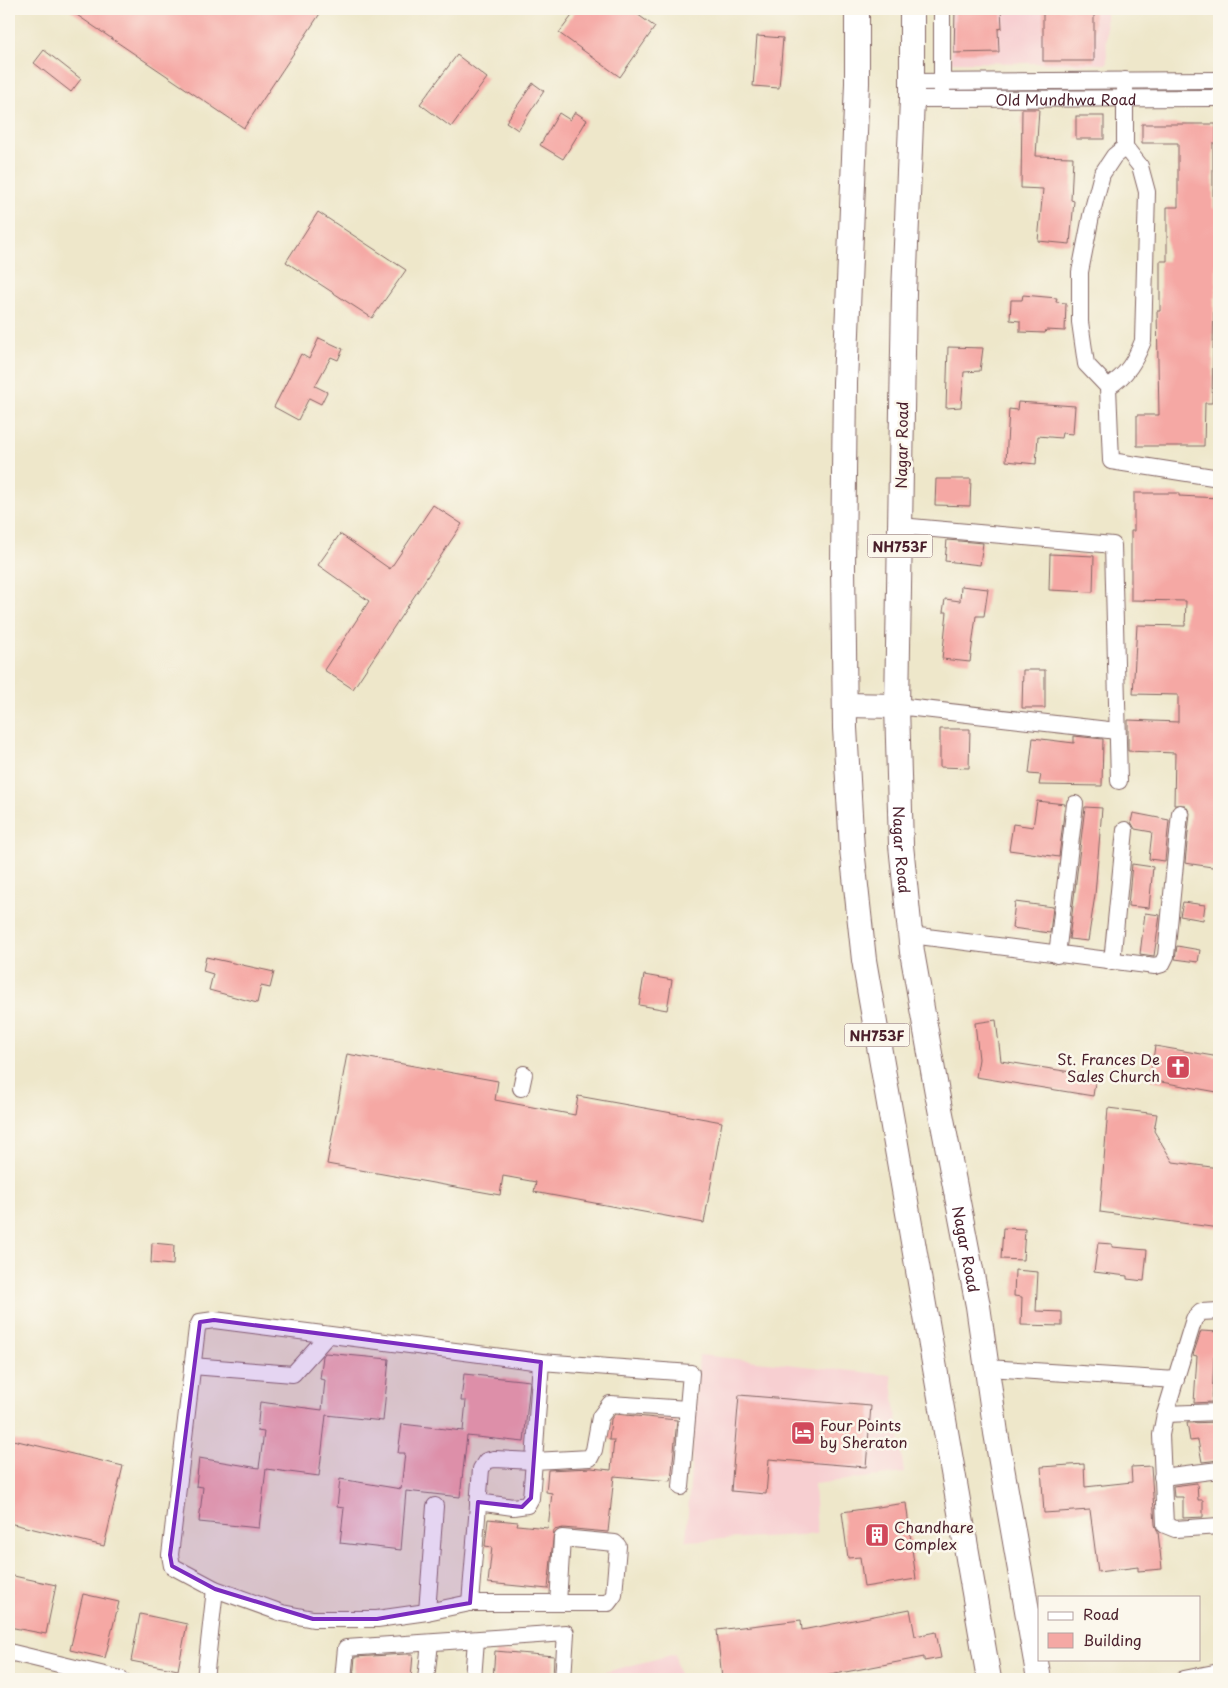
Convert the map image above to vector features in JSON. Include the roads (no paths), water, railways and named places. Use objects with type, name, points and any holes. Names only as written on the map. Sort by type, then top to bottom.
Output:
[{"type":"highway","name":"NH753F","points":[[857,9],[857,83],[845,382],[843,567],[845,705],[852,849],[864,960],[989,1679]]},
{"type":"highway","name":"Nagar Road","points":[[912,9],[912,91],[904,293],[897,706],[901,845],[911,936],[936,1093],[978,1306],[1039,1679]]},
{"type":"highway","points":[[845,705],[897,706]]},
{"type":"street","points":[[942,9],[942,100]]},
{"type":"street","points":[[1108,388],[1123,377],[1134,362],[1143,341],[1147,192],[1140,166],[1125,147],[1125,80]]},
{"type":"street","name":"Old Mundhwa Road","points":[[912,91],[942,82],[1219,80]]},
{"type":"street","name":"Old Mundhwa Road","points":[[912,91],[942,100],[1219,98]]},
{"type":"street","points":[[1125,147],[1114,156],[1102,174],[1090,216],[1080,272],[1080,322],[1086,364],[1108,388],[1111,461],[1219,478]]},
{"type":"street","points":[[900,526],[1113,545],[1119,781]]},
{"type":"street","points":[[897,706],[1117,731]]},
{"type":"street","points":[[1057,955],[1075,804]]},
{"type":"street","points":[[911,936],[1112,962],[1156,966],[1162,964],[1166,956],[1180,813]]},
{"type":"street","points":[[1112,962],[1125,830]]},
{"type":"street","points":[[1219,1310],[1201,1312],[1194,1319],[1165,1414],[1161,1435],[1165,1525],[1175,1529],[1219,1526]]},
{"type":"street","points":[[558,1603],[562,1538],[615,1543],[618,1546],[614,1595],[608,1603],[558,1603],[470,1603],[426,1612],[377,1618],[313,1619],[282,1613],[215,1589],[183,1574],[172,1566],[170,1554],[192,1366],[197,1328],[200,1322],[206,1320],[541,1362],[691,1373],[681,1487]]},
{"type":"street","points":[[192,1366],[293,1374],[328,1335]]},
{"type":"street","points":[[478,1502],[513,1507],[527,1505],[532,1498],[541,1362]]},
{"type":"street","points":[[987,1368],[1176,1380]]},
{"type":"street","points":[[470,1603],[481,1469],[486,1461],[494,1458],[534,1461],[590,1458],[594,1450],[600,1417],[610,1404],[688,1409]]},
{"type":"street","points":[[1165,1414],[1219,1412]]},
{"type":"street","points":[[1162,1477],[1219,1470]]},
{"type":"street","points":[[426,1612],[435,1506]]},
{"type":"street","points":[[205,1679],[215,1589]]},
{"type":"street","points":[[343,1679],[346,1648],[566,1633],[563,1679]]},
{"type":"street","points":[[473,1679],[476,1640]]},
{"type":"street","points":[[426,1679],[430,1643]]},
{"type":"street","points":[[9,1652],[121,1679]]},
{"type":"street","points":[[1184,1679],[1219,1672]]},
{"type":"place","name":"St. Frances De Sales Church","points":[[1178,1067]]},
{"type":"place","name":"Four Points by Sheraton","points":[[803,1433]]},
{"type":"place","name":"Chandhare Complex","points":[[877,1535]]}]
